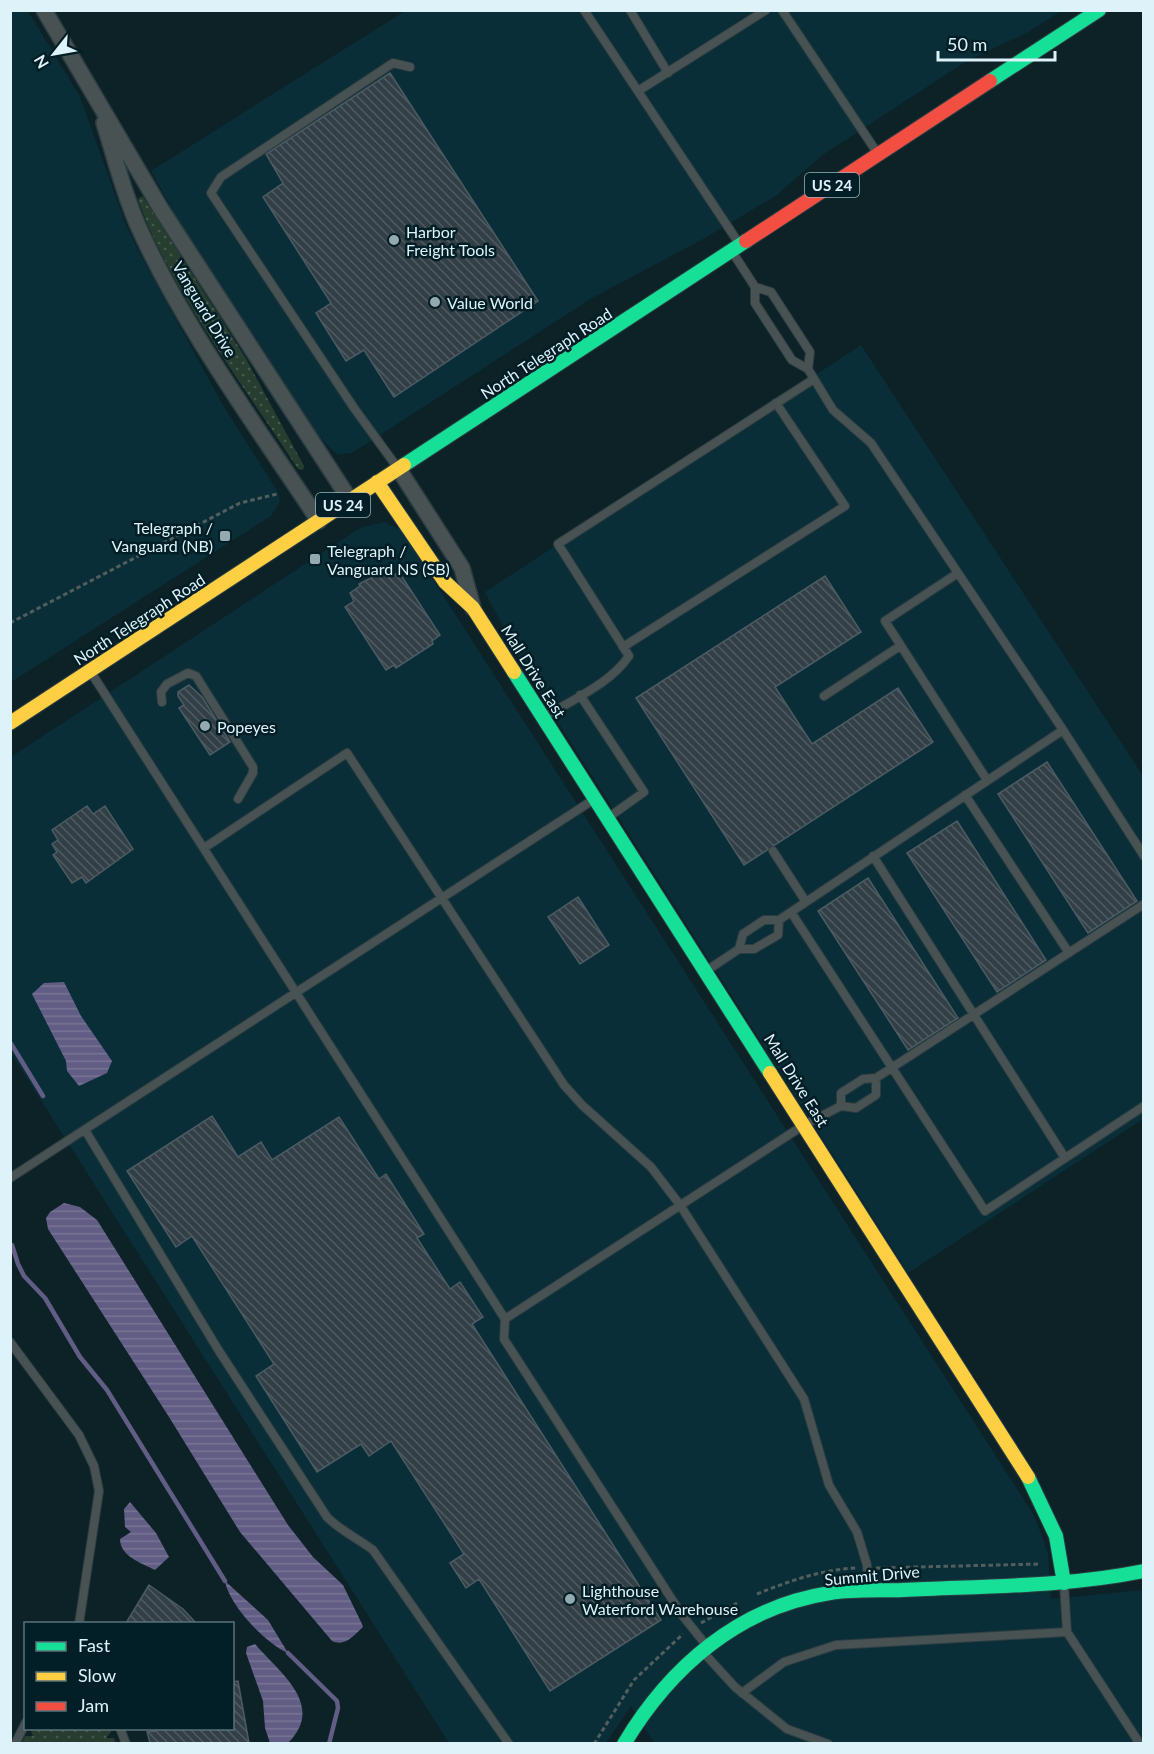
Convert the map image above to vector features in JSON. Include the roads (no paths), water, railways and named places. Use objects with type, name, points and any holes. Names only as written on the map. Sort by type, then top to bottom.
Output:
[{"type":"street","name":"Vanguard Drive","points":[[44,10],[161,209],[350,500]]},
{"type":"street","name":"North Telegraph Road","points":[[10,723],[1099,10]]},
{"type":"street","name":"Vanguard Drive","points":[[96,98],[129,204],[145,241],[185,314],[319,521]]},
{"type":"street","name":"Mall Drive East","points":[[398,468],[462,568],[473,608]]},
{"type":"street","name":"Mall Drive East","points":[[377,482],[445,582],[473,608],[1046,1508],[1057,1536],[1064,1582]]},
{"type":"street","name":"Summit Drive","points":[[624,1743],[655,1697],[705,1649],[731,1629],[796,1602],[830,1593],[868,1589],[1095,1581],[1143,1571]]},
{"type":"lane","points":[[584,10],[638,91],[736,248],[755,287],[755,303],[792,360],[808,369],[832,410],[871,443],[1063,730],[1143,856]]},
{"type":"lane","points":[[630,10],[668,73]]},
{"type":"lane","points":[[638,91],[766,10]]},
{"type":"lane","points":[[782,10],[879,155]]},
{"type":"lane","points":[[398,468],[354,408],[211,193],[221,177],[375,74],[393,63],[410,67]]},
{"type":"lane","points":[[755,287],[771,292],[810,352],[808,369]]},
{"type":"lane","points":[[542,719],[621,667],[629,656],[558,544],[814,379]]},
{"type":"lane","points":[[623,647],[845,506],[776,403]]},
{"type":"lane","points":[[958,573],[885,621],[987,780]]},
{"type":"lane","points":[[824,696],[900,646]]},
{"type":"lane","points":[[90,670],[505,1320],[504,1339],[705,1649],[742,1693],[787,1729],[828,1743]]},
{"type":"lane","points":[[162,702],[161,692],[167,684],[188,673],[196,676],[254,767],[238,799]]},
{"type":"lane","points":[[580,695],[644,792],[607,818]]},
{"type":"lane","points":[[739,949],[743,934],[764,920],[778,920],[791,912],[1063,730]]},
{"type":"lane","points":[[204,848],[347,753],[564,1085],[582,1106],[651,1167],[680,1205],[804,1399],[829,1485],[858,1532],[867,1565],[868,1589]]},
{"type":"lane","points":[[965,795],[1069,953]]},
{"type":"lane","points":[[10,1178],[298,994],[595,799]]},
{"type":"lane","points":[[773,851],[806,902]]},
{"type":"lane","points":[[873,856],[1065,1158]]},
{"type":"lane","points":[[841,1106],[841,1093],[863,1079],[876,1078],[891,1069],[1143,904]]},
{"type":"lane","points":[[791,912],[985,1211],[1143,1106]]},
{"type":"lane","points":[[706,971],[739,949],[754,949],[778,935],[778,920]]},
{"type":"lane","points":[[505,1320],[804,1125],[841,1106],[856,1108],[876,1095],[876,1078]]},
{"type":"lane","points":[[85,1130],[219,1351],[327,1517],[341,1531],[359,1539],[373,1550],[509,1743]]},
{"type":"lane","points":[[10,1342],[79,1436],[94,1466],[99,1491],[79,1622]]},
{"type":"lane","points":[[1064,1582],[1067,1632],[1140,1743]]},
{"type":"lane","points":[[742,1693],[784,1662],[836,1645],[1067,1632]]},
{"type":"lane","points":[[15,1743],[24,1726]]},
{"type":"waterway","points":[[10,1042],[43,1096]]},
{"type":"waterway","points":[[12,1245],[24,1276],[45,1298],[80,1357],[107,1390],[225,1581]]},
{"type":"waterway","points":[[288,1653],[337,1701],[338,1708],[329,1744]]},
{"type":"place","name":"Harbor Freight Tools","points":[[394,240]]},
{"type":"place","name":"Value World","points":[[435,302]]},
{"type":"place","name":"Telegraph / Vanguard (NB)","points":[[225,536]]},
{"type":"place","name":"Telegraph / Vanguard NS (SB)","points":[[315,559]]},
{"type":"place","name":"Popeyes","points":[[205,726]]},
{"type":"place","name":"Lighthouse Waterford Warehouse","points":[[570,1599]]}]
